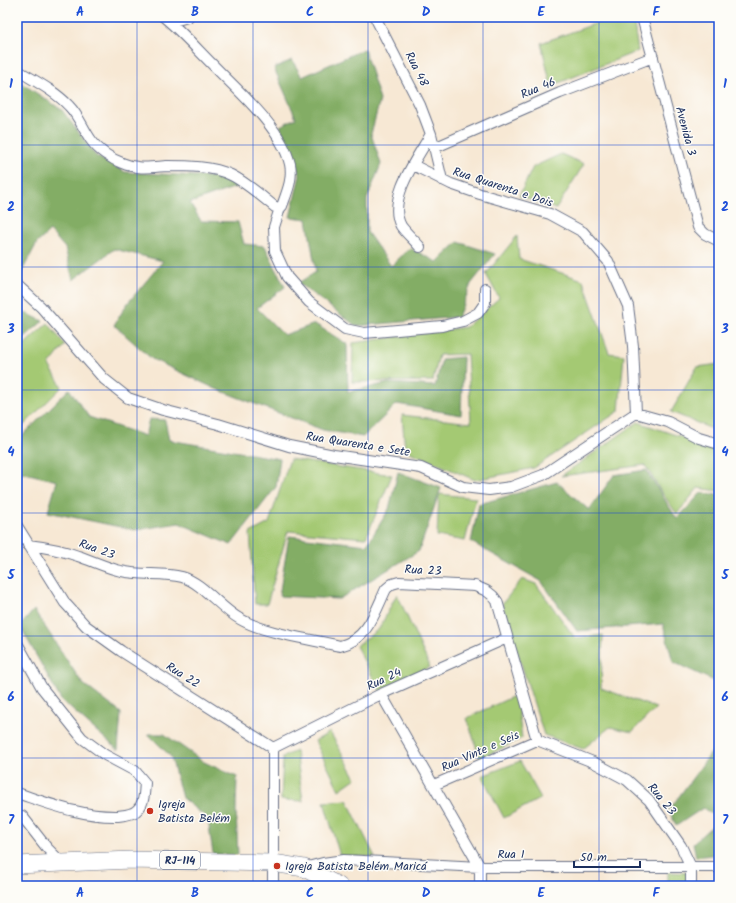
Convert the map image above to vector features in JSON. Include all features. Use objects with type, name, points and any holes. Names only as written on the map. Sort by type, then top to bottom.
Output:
[{"type":"main road","name":"RJ-114","points":[[17,865],[131,860],[273,863],[304,868],[339,886]]},
{"type":"street","points":[[167,20],[188,17]]},
{"type":"street","name":"Rua 48","points":[[376,17],[420,105],[431,134],[442,180]]},
{"type":"street","name":"Avenida 3","points":[[642,17],[698,227],[705,234],[719,241]]},
{"type":"street","points":[[167,20],[252,105],[281,142],[290,165],[291,177],[290,186],[280,208],[274,227],[275,251],[287,277],[309,302],[346,328],[364,333],[442,326],[463,321],[478,313],[485,303],[485,288]]},
{"type":"street","name":"Rua 46","points":[[434,148],[560,93],[653,57]]},
{"type":"street","points":[[17,70],[47,88],[69,106],[78,117],[91,140],[108,155],[122,163],[136,167],[185,167],[214,170],[229,174],[275,207],[280,208]]},
{"type":"street","points":[[420,247],[402,226],[397,212],[399,193],[431,134]]},
{"type":"street","name":"Rua Quarenta e Dois","points":[[413,165],[442,180],[480,194],[550,214],[583,232],[608,261],[628,306],[634,346],[636,413]]},
{"type":"street","name":"Rua Quarenta e Sete","points":[[17,285],[41,307],[104,379],[128,398],[163,410],[218,424],[289,446],[334,455],[421,468],[463,487],[489,490],[511,487],[543,475],[636,413]]},
{"type":"street","points":[[636,413],[668,422],[699,438],[719,444]]},
{"type":"street","name":"Rua 22","points":[[17,526],[64,604],[86,626],[120,651],[273,748]]},
{"type":"street","name":"Rua 23","points":[[28,545],[56,549],[131,574],[182,577],[198,585],[240,620],[266,629],[340,646],[350,644],[366,631],[386,589],[392,584],[399,582],[475,586],[487,590],[497,601],[537,740],[593,762],[627,780],[649,800],[681,846],[691,867],[691,886]]},
{"type":"street","name":"Rua 24","points":[[273,748],[381,694],[507,638]]},
{"type":"street","points":[[17,643],[42,688],[82,738],[105,755],[135,771],[145,783],[143,800],[137,811],[128,815],[102,816],[68,811],[17,792]]},
{"type":"street","points":[[381,694],[480,867],[480,886]]},
{"type":"street","name":"Rua Vinte e Seis","points":[[434,785],[537,740]]},
{"type":"street","points":[[273,748],[273,886]]},
{"type":"street","points":[[22,816],[47,848],[61,862]]},
{"type":"street","name":"Rua 1","points":[[304,868],[344,860],[480,867],[719,867]]},
{"type":"green space","points":[[614,17],[633,17],[638,51],[551,86],[541,43]]},
{"type":"green space","points":[[364,49],[380,100],[371,134],[381,164],[367,199],[367,232],[391,266],[410,248],[437,262],[458,242],[495,254],[471,284],[458,317],[356,326],[298,283],[316,272],[307,219],[290,217],[300,175],[280,126],[296,118],[274,68],[292,60],[302,77]]},
{"type":"green space","points":[[17,80],[62,110],[96,156],[125,172],[213,177],[239,186],[190,203],[201,221],[238,222],[244,244],[265,246],[285,287],[257,308],[284,335],[315,324],[347,344],[348,392],[388,383],[435,386],[442,359],[463,357],[461,415],[397,404],[363,437],[323,430],[216,389],[152,359],[114,325],[127,304],[163,261],[114,249],[73,280],[65,248],[50,231],[37,243],[20,275],[17,272]]},
{"type":"green space","points":[[561,154],[584,164],[556,209],[519,196],[533,167]]},
{"type":"green space","points":[[517,236],[519,259],[583,280],[609,353],[624,355],[619,411],[534,468],[475,480],[405,450],[402,415],[471,423],[467,354],[439,355],[433,381],[352,382],[353,343],[466,327],[499,298],[486,274]]},
{"type":"green space","points":[[17,309],[43,321],[17,344]]},
{"type":"green space","points":[[48,323],[65,345],[49,365],[62,387],[17,432],[17,351]]},
{"type":"green space","points":[[719,364],[719,432],[671,412],[697,367]]},
{"type":"green space","points":[[69,389],[89,417],[145,436],[149,419],[165,420],[169,440],[280,459],[276,487],[231,545],[179,523],[135,530],[48,512],[57,481],[17,471],[17,441]]},
{"type":"green space","points":[[638,422],[719,450],[719,491],[698,488],[677,514],[645,465],[561,476]]},
{"type":"green space","points":[[290,459],[392,475],[366,538],[288,531],[267,604],[255,604],[250,533],[269,523]]},
{"type":"green space","points":[[646,470],[677,519],[701,493],[719,495],[719,689],[714,681],[673,662],[663,624],[577,631],[541,581],[471,542],[479,504],[557,482],[589,510],[614,475]]},
{"type":"green space","points":[[398,472],[441,488],[419,551],[339,599],[279,596],[289,536],[367,545],[389,509]]},
{"type":"green space","points":[[439,494],[476,498],[465,541],[437,536]]},
{"type":"green space","points":[[522,579],[536,584],[575,638],[603,635],[601,688],[656,708],[632,732],[610,727],[583,749],[544,735],[502,604]]},
{"type":"green space","points":[[397,594],[430,667],[380,691],[356,646],[379,629]]},
{"type":"green space","points":[[34,610],[82,683],[121,713],[118,750],[61,700],[20,626]]},
{"type":"green space","points":[[516,695],[522,738],[480,759],[467,718]]},
{"type":"green space","points":[[330,732],[356,778],[339,790],[315,741]]},
{"type":"green space","points":[[148,734],[164,734],[204,762],[237,777],[236,811],[238,855],[213,854],[208,819],[182,798],[171,757]]},
{"type":"green space","points":[[719,742],[719,819],[703,808],[676,826],[669,810]]},
{"type":"green space","points":[[296,751],[303,801],[281,800],[283,757]]},
{"type":"green space","points":[[520,761],[541,798],[504,818],[482,776]]},
{"type":"green space","points":[[347,800],[375,857],[340,856],[324,802]]},
{"type":"green space","points":[[719,820],[719,854],[696,857],[693,843]]},
{"type":"green space","points":[[668,872],[690,873],[690,886],[668,886]]},
{"type":"place","name":"Igreja Batista Belém","points":[[150,811]]},
{"type":"place","name":"Igreja Batista Belém Maricá","points":[[277,866]]}]
